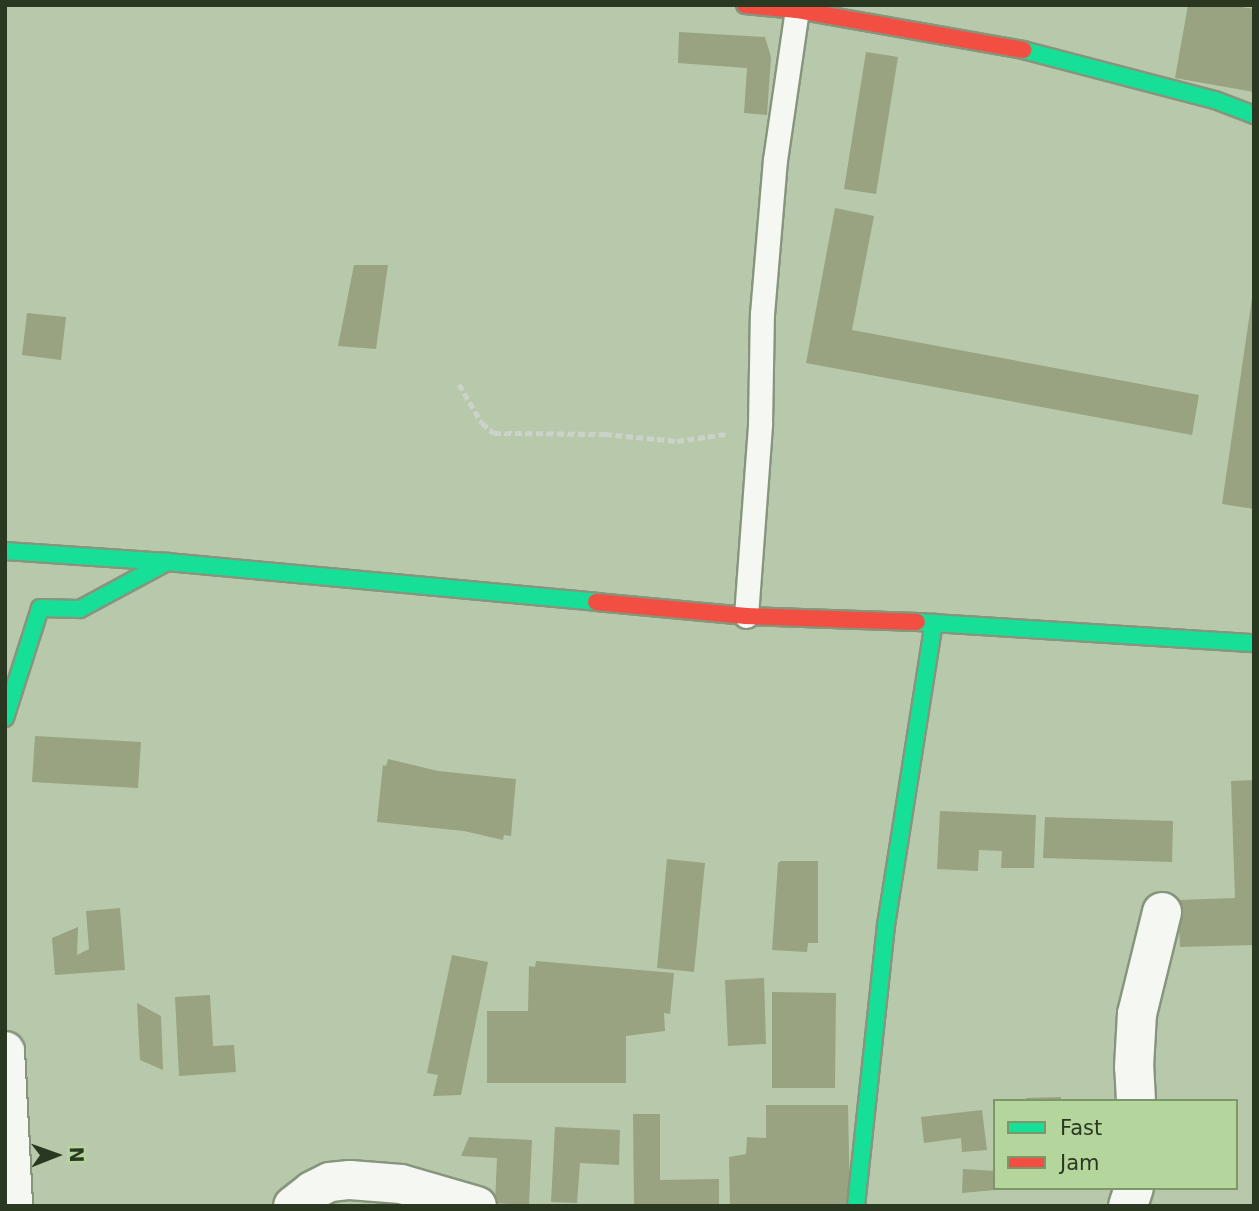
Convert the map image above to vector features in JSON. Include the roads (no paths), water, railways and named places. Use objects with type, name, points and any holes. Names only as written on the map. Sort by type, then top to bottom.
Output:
[{"type":"street","points":[[745,5],[797,8],[1040,53],[1215,100],[1254,114]]},
{"type":"street","points":[[5,551],[167,562],[746,617],[934,623],[1254,643]]},
{"type":"street","points":[[5,718],[14,694],[19,666],[40,608],[80,609],[167,562]]},
{"type":"street","points":[[856,1206],[886,925],[934,623]]},
{"type":"street","points":[[1136,1099],[1133,1067],[1137,1014],[1162,912]]},
{"type":"street","points":[[5,1051],[13,1206]]},
{"type":"street","points":[[293,1206],[312,1191],[330,1182],[350,1180],[401,1184],[477,1206]]},
{"type":"lane","points":[[746,617],[760,424],[762,314],[775,160],[797,8]]}]
